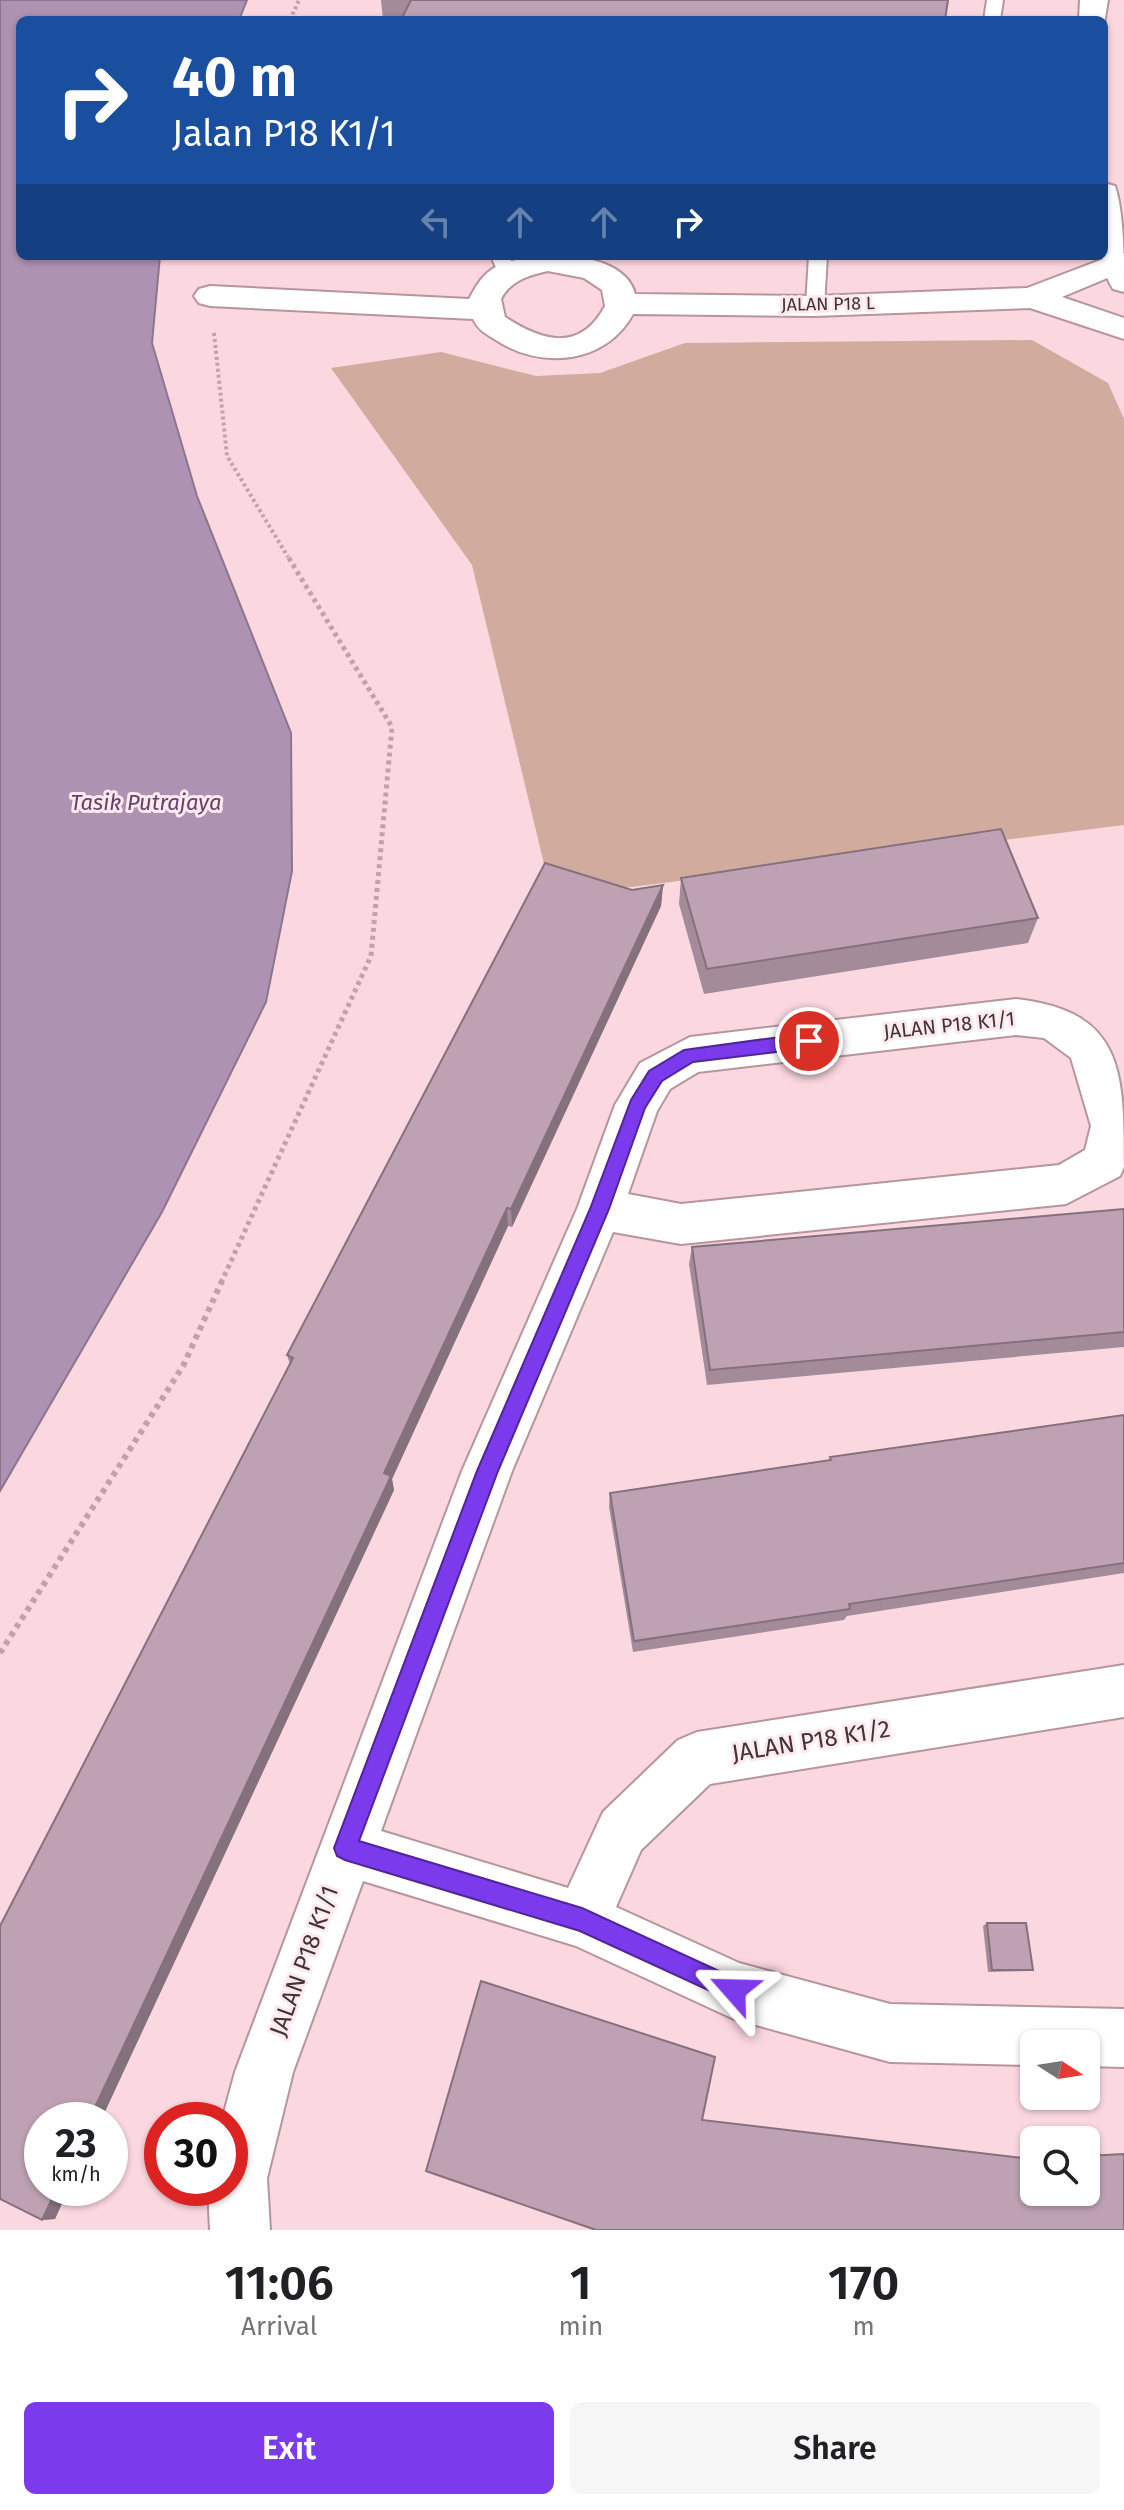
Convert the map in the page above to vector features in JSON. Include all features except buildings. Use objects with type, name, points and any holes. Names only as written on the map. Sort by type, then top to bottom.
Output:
[{"type":"street","points":[[1108,210],[1122,272]]},
{"type":"street","points":[[548,262],[592,268],[609,278],[620,290],[624,304],[621,317],[605,334],[580,345],[558,349],[517,342],[490,322],[485,310],[489,289],[504,264],[548,262]]},
{"type":"street","name":"JALAN P18 L","points":[[624,304],[815,306],[1032,298],[1122,272]]},
{"type":"street","points":[[210,296],[485,310]]},
{"type":"street","name":"JALAN P18 L","points":[[1032,298],[1124,329]]},
{"type":"street","name":"JALAN P18 K1/1","points":[[240,2230],[237,2178],[264,2072],[487,1471],[600,1209],[637,1105],[655,1076],[690,1055],[1016,1017],[1053,1021],[1090,1048],[1113,1126],[1104,1162],[1066,1184],[681,1224],[600,1209]]},
{"type":"street","name":"JALAN P18 K1/2","points":[[582,1920],[622,1831],[697,1759],[1124,1691]]},
{"type":"street","points":[[345,1848],[582,1920],[734,1990],[890,2033],[1124,2038]]},
{"type":"lane","points":[[815,306],[818,260]]},
{"type":"path","points":[[0,1653],[183,1366],[371,956],[392,727],[227,456],[210,296]]},
{"type":"shaded area","points":[[1032,340],[1108,383],[1124,419],[1124,825],[552,897],[472,565],[331,368],[441,352],[536,376],[600,373],[685,343]]},
{"type":"water","name":"Tasik Putrajaya","points":[[0,0],[247,0],[241,16],[16,16],[16,260],[160,260],[152,343],[197,496],[291,733],[292,871],[266,1002],[162,1212],[0,1491]]},
{"type":"route","points":[[734,1990],[582,1920],[345,1848],[487,1471],[600,1209],[637,1105],[655,1076],[690,1055],[809,1041]]}]
